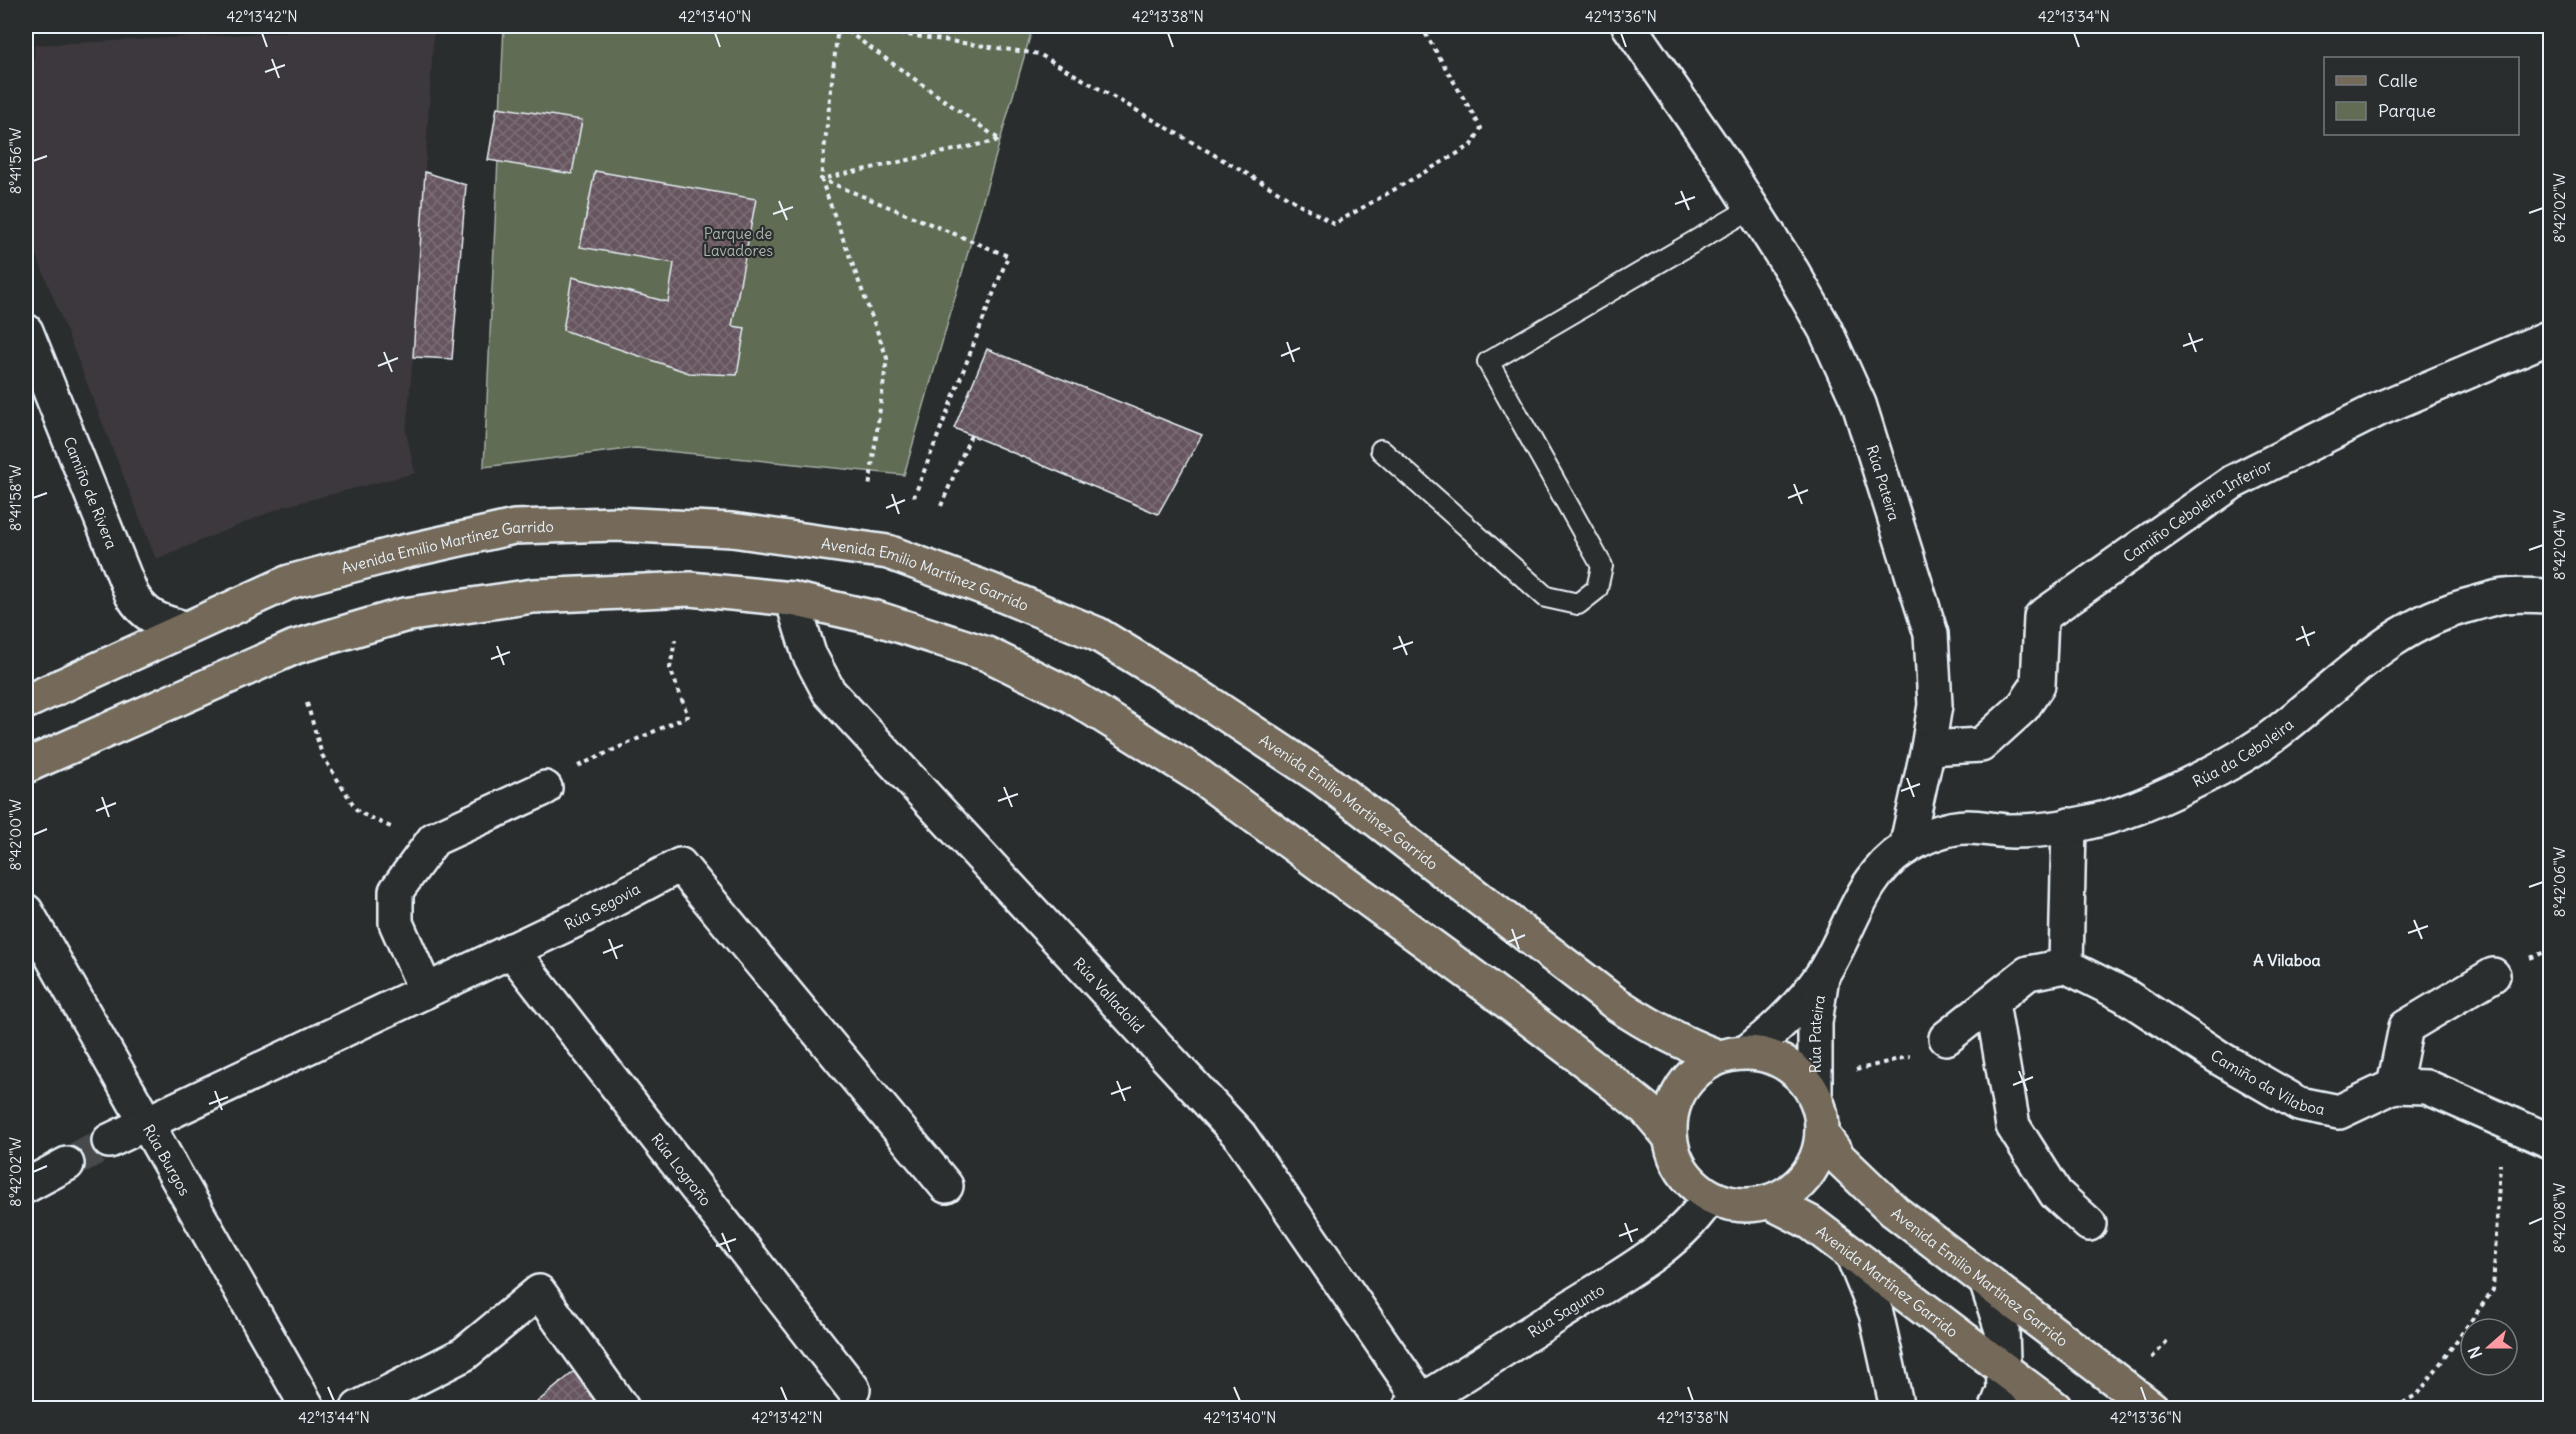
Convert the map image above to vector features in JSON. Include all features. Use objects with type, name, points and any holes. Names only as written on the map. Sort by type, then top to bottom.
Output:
[{"type":"main road","name":"Avenida Emilio Martínez Garrido","points":[[26,702],[289,582],[514,527],[616,524],[732,530],[888,552],[990,590],[1097,634],[1185,687],[1322,778],[1615,1003],[1670,1037],[1733,1054]]},
{"type":"main road","points":[[26,766],[295,647],[404,615],[533,596],[679,590],[792,599],[876,618],[987,654],[1070,695],[1198,775],[1489,988],[1637,1102],[1669,1136]]},
{"type":"main road","points":[[1733,1054],[1765,1054],[1780,1060],[1806,1082],[1815,1096],[1821,1114],[1822,1134],[1815,1163],[1806,1176],[1796,1187],[1770,1202],[1749,1206],[1728,1204],[1709,1197],[1689,1181],[1676,1160],[1669,1136],[1671,1110],[1680,1087],[1698,1069],[1733,1054]]},
{"type":"main road","name":"Avenida Emilio Martínez Garrido","points":[[1822,1134],[1840,1159],[1868,1188],[1921,1233],[2152,1408]]},
{"type":"main road","name":"Avenida Martínez Garrido","points":[[1770,1202],[1811,1223],[2002,1368]]},
{"type":"main road","points":[[2002,1368],[2052,1406]]},
{"type":"street","name":"Rúa Pateira","points":[[1629,26],[1752,208],[1825,329],[1858,404],[1931,634],[1935,705],[1906,848],[1885,863],[1862,897],[1823,974],[1792,1012],[1733,1054]]},
{"type":"street","name":"Camiño de Rivera","points":[[26,331],[132,594],[142,611],[159,621],[184,628]]},
{"type":"street","name":"Camiño Ceboleira Inferior","points":[[1928,748],[1981,745],[2023,707],[2038,685],[2041,617],[2234,482],[2379,409],[2550,337]]},
{"type":"street","name":"Rúa da Ceboleira","points":[[1906,848],[1942,831],[1959,828],[2012,831],[2069,825],[2111,817],[2154,801],[2232,762],[2267,740],[2367,656],[2416,624],[2461,607],[2505,596],[2550,596]]},
{"type":"street","name":"Rúa Valladolid","points":[[792,599],[809,654],[829,692],[1240,1136],[1416,1405]]},
{"type":"street","points":[[426,991],[396,923],[396,891],[434,839],[545,788]]},
{"type":"street","points":[[1946,1038],[2028,973],[2066,966],[2069,825]]},
{"type":"street","name":"Rúa Segovia","points":[[109,1141],[578,919],[680,865],[946,1186]]},
{"type":"street","name":"Rúa Burgos","points":[[26,911],[308,1408]]},
{"type":"street","name":"Rúa Logroño","points":[[511,950],[853,1389]]},
{"type":"street","name":"Camiño da Vilaboa","points":[[2066,966],[2124,995],[2223,1060],[2299,1104],[2339,1112],[2394,1086],[2427,1087],[2550,1141]]},
{"type":"street","name":"Rúa Pateira","points":[[1815,1096],[1815,1023],[1823,974]]},
{"type":"street","points":[[2394,1086],[2406,1027],[2493,975]]},
{"type":"street","points":[[1992,1003],[2013,1126],[2056,1194],[2089,1224]]},
{"type":"street","points":[[26,1186],[67,1164]]},
{"type":"street","name":"Rúa Sagunto","points":[[1416,1405],[1667,1243],[1701,1211],[1709,1197]]},
{"type":"street","points":[[1852,1254],[1876,1313],[1897,1408]]},
{"type":"street","points":[[1986,1281],[2002,1330],[2004,1390],[1997,1408]]},
{"type":"street","points":[[358,1408],[464,1354],[539,1292],[622,1408]]},
{"type":"street","points":[[2006,1408],[2025,1402],[2052,1406]]},
{"type":"lane","points":[[1381,450],[1546,597],[1578,604],[1598,589],[1602,566],[1488,362],[1752,208]]},
{"type":"path","points":[[821,180],[1000,140],[839,26],[821,180],[887,358],[869,488]]},
{"type":"path","points":[[846,26],[1039,54],[1334,224],[1472,146],[1481,128],[1421,26]]},
{"type":"path","points":[[821,180],[1008,256],[914,497]]},
{"type":"path","points":[[941,506],[971,435]]},
{"type":"path","points":[[545,788],[580,765],[688,716],[670,668],[675,640]]},
{"type":"path","points":[[307,703],[322,755],[358,812],[403,833],[434,839]]},
{"type":"path","points":[[1850,1072],[1908,1057],[1946,1038]]},
{"type":"path","points":[[2395,1408],[2419,1393],[2493,1290],[2500,1119]]},
{"type":"path","points":[[2151,1359],[2167,1341]]},
{"type":"shaded area","points":[[434,26],[413,357],[406,432],[415,473],[285,506],[156,559],[26,228],[26,138],[35,45]]},
{"type":"green space","name":"Parque de Lavadores","points":[[504,26],[1033,26],[904,475],[636,448],[484,467]]},
{"type":"building","points":[[497,107],[582,120],[572,174],[488,160]]},
{"type":"building","points":[[595,171],[756,199],[732,326],[745,328],[737,375],[689,373],[563,330],[572,277],[668,302],[674,263],[580,247]]},
{"type":"building","points":[[425,172],[466,185],[452,359],[413,357]]},
{"type":"building","points":[[987,349],[1202,435],[1158,514],[954,428]]},
{"type":"building","points":[[576,1370],[606,1408],[530,1408]]},
{"type":"tunnel","points":[[67,1164],[109,1141]]},
{"type":"district","name":"A Vilaboa","points":[[2287,960]]}]
